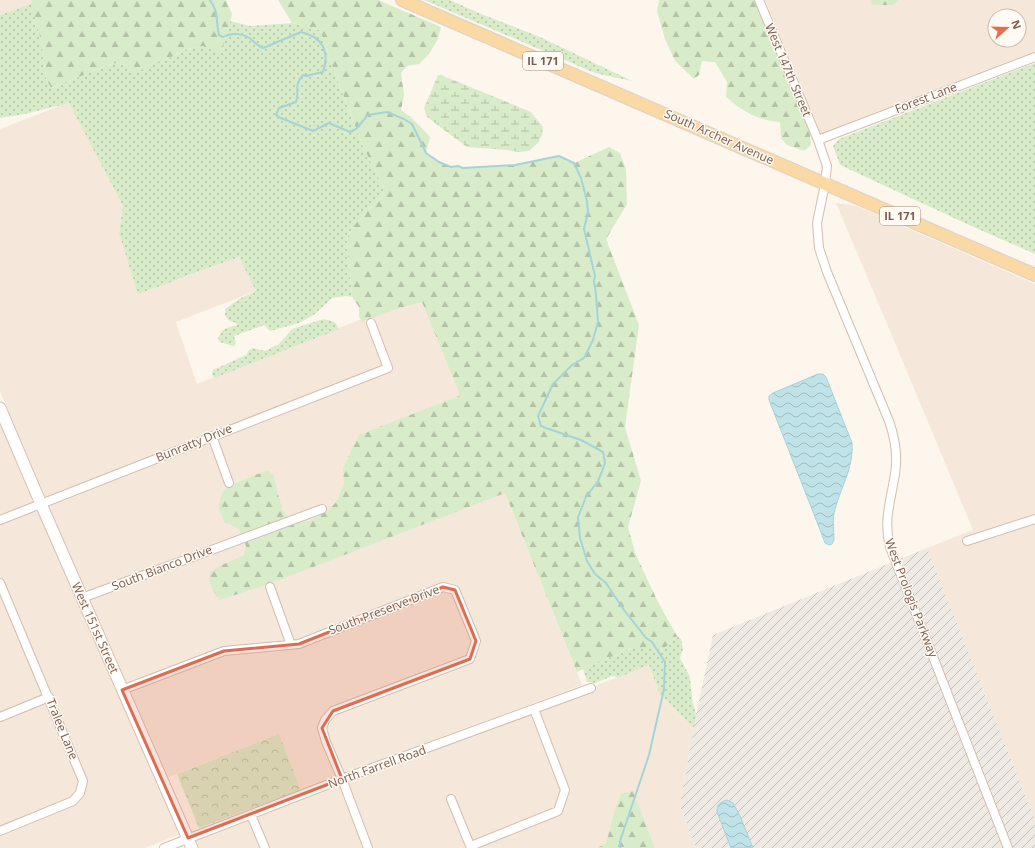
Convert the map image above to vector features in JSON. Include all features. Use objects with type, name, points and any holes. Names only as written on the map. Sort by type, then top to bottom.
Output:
[{"type":"main road","name":"South Archer Avenue","points":[[402,0],[1035,275]]},
{"type":"street","name":"West 147th Street","points":[[759,0],[818,140],[827,166],[825,184]]},
{"type":"street","name":"Forest Lane","points":[[818,140],[1035,57]]},
{"type":"street","name":"West Prologis Parkway","points":[[825,184],[817,223],[819,248],[822,260],[886,414],[895,440],[896,473],[887,517],[887,532],[890,547],[1008,848]]},
{"type":"street","name":"Bunratty Drive","points":[[0,520],[388,368],[371,323]]},
{"type":"street","name":"West 151st Street","points":[[0,408],[190,843]]},
{"type":"street","points":[[212,436],[230,483]]},
{"type":"street","name":"South Bianco Drive","points":[[82,598],[322,509]]},
{"type":"street","points":[[967,541],[1035,519]]},
{"type":"street","name":"Tralee Lane","points":[[0,583],[83,781],[80,793],[73,801],[0,831]]},
{"type":"street","points":[[270,587],[292,645]]},
{"type":"street","name":"South Preserve Drive","points":[[122,690],[224,651],[299,644],[443,587],[455,590],[476,641],[470,659],[333,711],[325,720],[322,728],[326,742],[342,779]]},
{"type":"street","name":"North Farrell Road","points":[[164,848],[190,843],[251,814],[591,688]]},
{"type":"street","points":[[0,717],[49,697]]},
{"type":"street","points":[[451,799],[471,847],[558,811],[565,790],[534,709]]},
{"type":"street","points":[[342,779],[368,848]]},
{"type":"street","points":[[251,814],[264,848]]},
{"type":"highlighted area","points":[[443,587],[455,590],[476,641],[470,659],[333,711],[322,728],[342,779],[188,838],[122,690],[224,651],[299,644]]},
{"type":"shaded area","points":[[0,0],[31,0],[32,3],[0,15]]},
{"type":"shaded area","points":[[765,0],[1035,0],[1035,59],[824,141]]},
{"type":"shaded area","points":[[69,102],[123,206],[119,233],[178,280],[239,257],[256,291],[176,322],[197,384],[420,296],[505,493],[582,685],[301,790],[279,734],[168,777],[25,453],[0,391],[0,129]]},
{"type":"shaded area","points":[[836,203],[857,206],[1035,284],[1035,820],[927,548],[973,530]]},
{"type":"shaded area","points":[[0,413],[180,834],[145,848],[0,848]]},
{"type":"shaded area","points":[[927,548],[1035,820],[1035,848],[696,848],[680,806],[696,715],[713,635]]},
{"type":"shaded area","points":[[649,665],[660,694],[694,728],[680,806],[696,848],[655,848],[647,828],[596,848],[198,848],[195,841]]},
{"type":"green space","points":[[31,0],[226,0],[232,14],[221,54],[203,46],[187,49],[161,62],[131,74],[126,65],[114,63],[51,88],[46,78],[42,45]]},
{"type":"green space","points":[[278,0],[378,0],[441,27],[438,39],[429,54],[419,64],[407,66],[401,73],[404,95],[401,110],[413,119],[430,137],[426,153],[444,164],[463,168],[515,165],[559,156],[574,163],[609,147],[620,153],[626,169],[627,204],[606,239],[639,325],[625,427],[641,481],[628,527],[635,553],[657,600],[677,636],[665,648],[631,648],[577,672],[505,493],[277,581],[220,600],[213,590],[209,580],[210,572],[244,555],[246,546],[239,529],[225,522],[218,507],[222,493],[228,486],[268,470],[274,476],[283,511],[294,522],[310,521],[329,510],[336,502],[344,484],[343,468],[359,435],[459,396],[459,392],[422,302],[396,309],[362,322],[359,316],[359,307],[352,297],[347,239],[352,228],[382,197],[384,189],[362,144],[320,30],[292,23]]},
{"type":"green space","points":[[424,0],[450,0],[540,37],[632,81],[595,73]]},
{"type":"green space","points":[[659,0],[759,0],[809,127],[811,145],[804,151],[787,145],[781,138],[780,122],[764,119],[751,114],[726,97],[727,82],[715,62],[702,61],[699,75],[694,79],[675,61],[665,39],[657,11]]},
{"type":"green space","points":[[871,0],[899,0],[893,5],[872,5]]},
{"type":"green space","points":[[32,3],[42,45],[46,78],[51,88],[114,63],[126,65],[161,62],[187,49],[203,46],[221,53],[230,21],[250,26],[292,23],[320,30],[362,144],[384,189],[382,197],[352,228],[347,239],[352,297],[346,296],[332,298],[315,314],[299,323],[270,331],[264,325],[234,336],[236,344],[233,346],[220,342],[218,339],[223,330],[237,325],[236,323],[228,320],[225,315],[225,309],[239,299],[256,291],[239,257],[138,294],[119,233],[123,206],[69,103],[25,114],[0,118],[0,15]]},
{"type":"green space","points":[[1035,63],[1035,254],[840,165],[833,146],[839,139]]},
{"type":"green space","points":[[438,75],[531,112],[543,127],[542,135],[538,143],[529,151],[519,152],[467,147],[427,117],[424,108]]},
{"type":"green space","points":[[324,319],[335,322],[339,329],[214,378],[212,374],[213,370],[246,355],[249,350],[253,348],[265,351],[279,344],[292,329]]},
{"type":"green space","points":[[677,636],[681,639],[683,649],[680,658],[690,677],[692,698],[696,715],[694,728],[660,694],[649,665],[619,677],[612,676],[595,683],[587,682],[583,669],[631,648],[665,648]]},
{"type":"green space","points":[[279,734],[301,790],[199,828],[177,774]]},
{"type":"green space","points":[[633,791],[655,848],[596,848],[606,844],[614,813],[621,794]]},
{"type":"water","points":[[818,374],[823,374],[826,377],[852,443],[849,469],[834,513],[834,540],[832,544],[829,545],[825,543],[769,400],[769,396],[773,393]]},
{"type":"water","points":[[727,800],[733,803],[753,848],[731,848],[717,812],[719,804]]},
{"type":"waterway","points":[[210,0],[215,10],[219,35],[223,37],[230,34],[246,36],[263,48],[301,32],[309,34],[323,46],[326,58],[323,72],[306,76],[303,75],[297,85],[296,102],[279,108],[276,115],[281,118],[313,131],[329,123],[350,132],[356,129],[368,115],[387,112],[412,124],[426,153],[439,162],[451,167],[458,166],[463,168],[515,165],[559,156],[574,163],[581,178],[587,201],[588,212],[584,229],[595,276],[594,281],[598,322],[593,340],[584,358],[572,365],[553,384],[538,416],[541,426],[581,440],[603,452],[605,463],[603,469],[598,481],[586,497],[578,517],[580,538],[587,561],[595,574],[606,583],[624,610],[646,638],[652,642],[665,662],[664,689],[649,755],[620,841],[620,848]]}]
